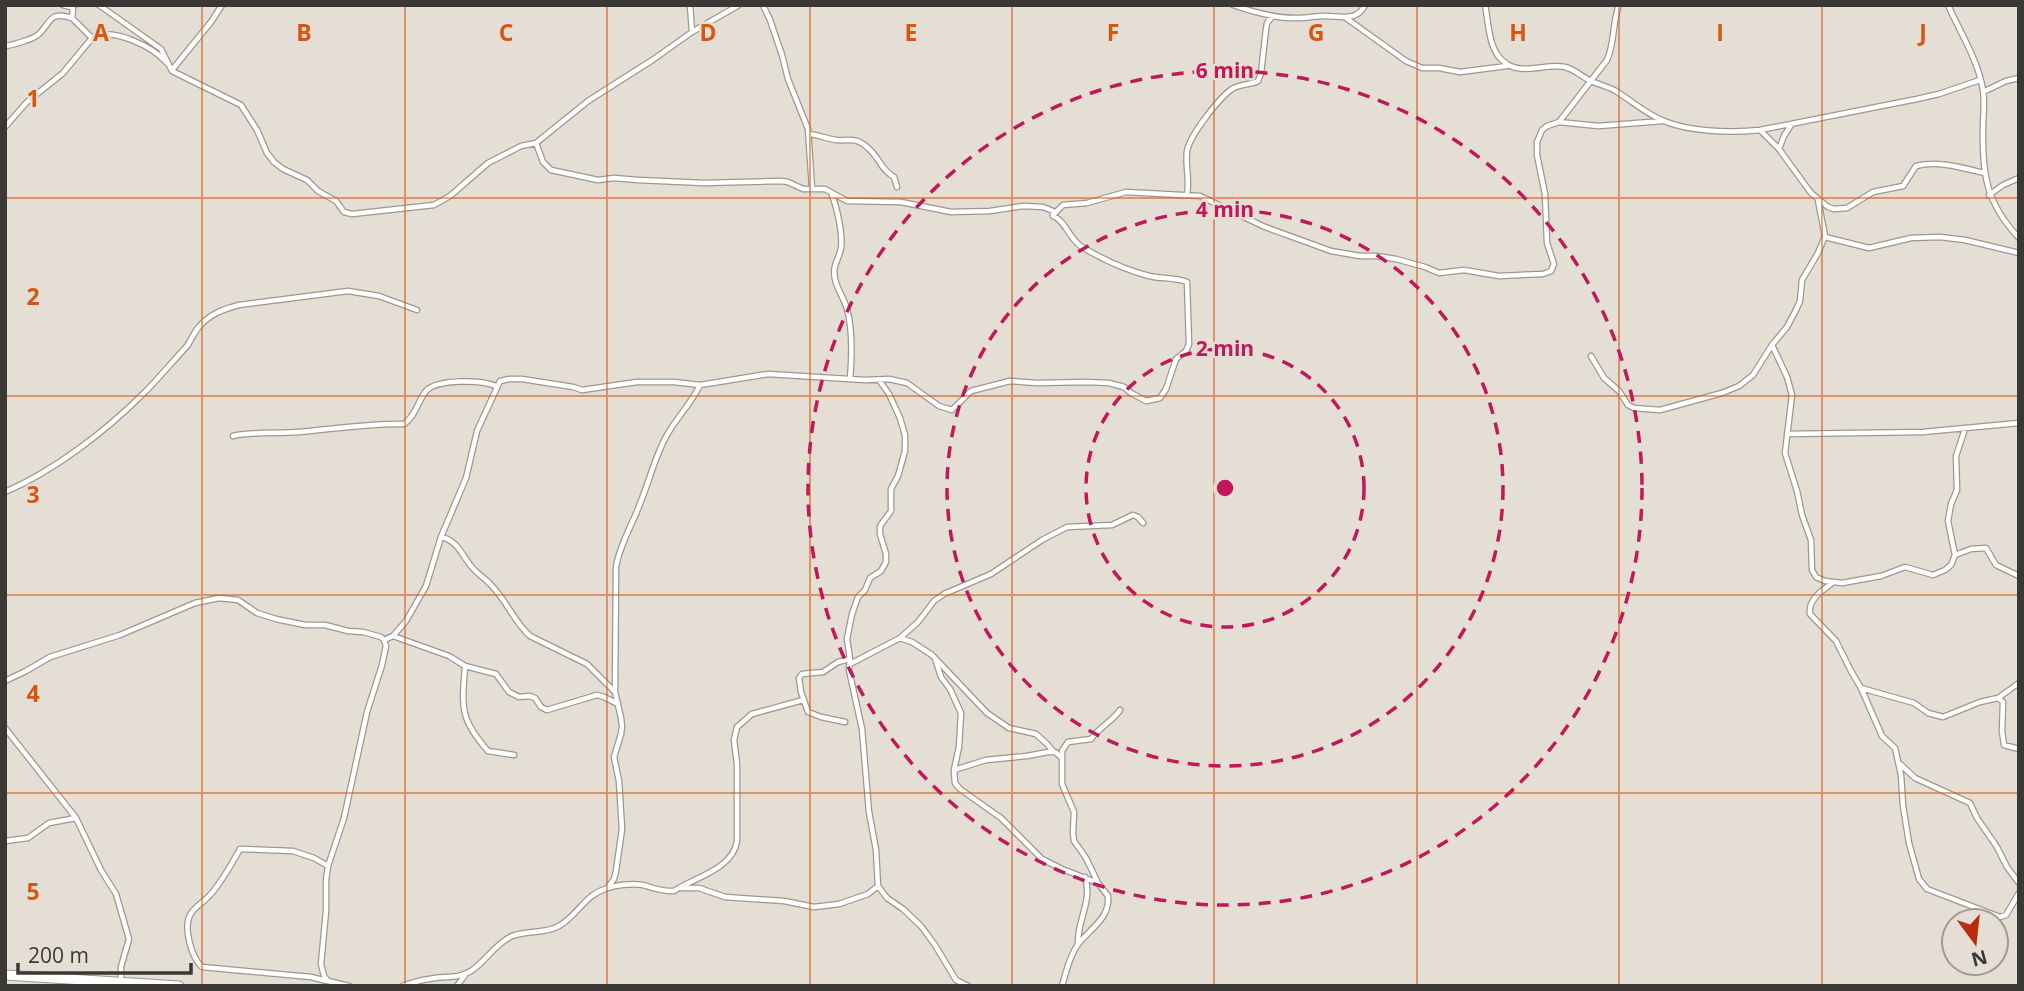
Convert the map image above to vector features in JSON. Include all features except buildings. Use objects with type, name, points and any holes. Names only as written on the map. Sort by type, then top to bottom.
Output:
[{"type":"highway","points":[[5,975],[179,986]]},
{"type":"street","points":[[63,5],[73,6],[72,18]]},
{"type":"street","points":[[99,5],[161,49],[172,71]]},
{"type":"street","points":[[172,71],[222,5]]},
{"type":"street","points":[[690,5],[692,32]]},
{"type":"street","points":[[5,128],[27,102],[63,72],[92,38],[105,34],[119,36],[155,52],[172,71],[241,105],[274,162],[307,180],[318,191],[336,201],[344,212],[352,214],[433,205],[450,196],[488,163],[521,146],[536,143],[588,101],[692,32],[739,5]]},
{"type":"street","points":[[763,5],[809,135],[812,188]]},
{"type":"street","points":[[1233,5],[1272,17],[1346,18],[1406,61],[1422,68],[1460,72],[1508,65],[1522,68],[1564,67],[1612,89],[1663,121],[1692,129],[1760,130],[1939,94],[1980,80]]},
{"type":"street","points":[[1346,18],[1359,13],[1365,5]]},
{"type":"street","points":[[1485,5],[1493,48],[1508,65]]},
{"type":"street","points":[[1559,122],[1609,54],[1619,5]]},
{"type":"street","points":[[1948,5],[1978,68],[1983,92],[1984,173],[1989,195],[2019,238]]},
{"type":"street","points":[[5,46],[35,37],[51,18],[62,15],[72,18],[92,38]]},
{"type":"street","points":[[1187,195],[1188,147],[1198,129],[1225,95],[1236,87],[1258,81],[1267,23],[1272,17]]},
{"type":"street","points":[[1983,92],[2019,78]]},
{"type":"street","points":[[1053,216],[1063,205],[1087,203],[1126,192],[1187,195],[1207,199],[1229,212],[1265,227],[1342,253],[1405,261],[1439,273],[1464,270],[1499,276],[1543,274],[1551,271],[1554,264],[1547,243],[1545,194],[1536,148],[1542,130],[1559,122],[1598,126],[1663,121]]},
{"type":"street","points":[[1779,149],[1792,124]]},
{"type":"street","points":[[1760,130],[1779,149],[1818,200],[1834,209],[1847,208],[1873,192],[1903,186],[1916,166],[1923,164],[1961,167],[1984,173]]},
{"type":"street","points":[[809,135],[835,140],[850,139],[866,146],[883,170],[894,177],[897,187]]},
{"type":"street","points":[[536,143],[543,162],[551,170],[587,178],[704,183],[780,181],[803,189],[825,189],[847,201],[901,202],[951,212],[1037,206],[1053,211],[1053,216]]},
{"type":"street","points":[[1989,195],[2019,178]]},
{"type":"street","points":[[832,194],[838,214],[841,244],[835,262],[835,279],[847,307],[850,324],[850,379]]},
{"type":"street","points":[[1591,356],[1604,378],[1619,391],[1630,407],[1639,409],[1654,410],[1711,396],[1738,386],[1753,375],[1797,310],[1802,280],[1825,236],[1818,200]]},
{"type":"street","points":[[384,640],[393,636],[406,621],[426,586],[440,537],[462,490],[477,431],[497,387],[504,379],[514,378],[582,390],[637,382],[700,385],[768,374],[889,379],[901,381],[939,406],[952,410],[971,391],[1010,381],[1109,383],[1124,387],[1146,401],[1160,398],[1166,389],[1176,359],[1186,351],[1189,344],[1188,283],[1147,275],[1096,255],[1074,241],[1059,218],[1053,216]]},
{"type":"street","points":[[1825,236],[1869,248],[1911,238],[1940,237],[2019,253]]},
{"type":"street","points":[[5,492],[37,477],[108,425],[146,391],[189,343],[199,327],[222,310],[239,305],[348,291],[379,296],[417,310]]},
{"type":"street","points":[[1772,345],[1792,395],[1784,453],[1811,540],[1812,570],[1819,579],[1832,583],[1881,576],[1905,567],[1933,575],[1951,565],[1955,555],[1948,521],[1957,490],[1956,456],[1965,429]]},
{"type":"street","points":[[879,380],[901,418],[905,450],[898,476],[891,489],[891,511],[880,526],[887,559],[883,569],[870,578],[859,596],[848,635],[862,729],[878,886],[887,898],[921,926],[956,980],[968,986]]},
{"type":"street","points":[[233,436],[404,424],[410,420],[426,391],[435,386],[479,381],[497,387]]},
{"type":"street","points":[[607,888],[614,879],[621,836],[619,781],[614,757],[621,734],[621,718],[615,692],[617,558],[660,449],[700,385]]},
{"type":"street","points":[[1787,435],[1965,429],[2019,423]]},
{"type":"street","points":[[845,722],[811,714],[803,700],[800,676],[823,672],[838,662],[850,662],[900,638],[934,601],[944,594],[991,574],[1031,546],[1062,529],[1112,525],[1133,515],[1143,523]]},
{"type":"street","points":[[440,537],[452,542],[475,571],[491,584],[509,608],[516,623],[530,636],[587,664],[615,692]]},
{"type":"street","points":[[1955,555],[1971,549],[1986,548],[1996,565],[2019,576]]},
{"type":"street","points":[[1832,583],[1812,601],[1810,614],[1836,641],[1882,736],[1895,748],[1909,843],[1919,879],[1927,889],[2000,917],[2006,915],[2019,893]]},
{"type":"street","points":[[5,681],[50,657],[129,632],[195,603],[219,598],[238,600],[260,615],[381,637],[386,646],[382,665],[368,712],[344,818],[328,866],[321,964],[311,977]]},
{"type":"street","points":[[393,636],[449,656],[465,666],[496,674],[508,691],[516,696],[535,698],[541,707],[547,710],[597,695],[619,705]]},
{"type":"street","points":[[900,638],[929,652],[983,710],[1009,728],[1036,734],[1061,758]]},
{"type":"street","points":[[935,658],[941,677],[961,713],[959,747],[954,770],[955,783],[1001,818],[1042,859],[1098,883]]},
{"type":"street","points":[[465,666],[463,709],[467,722],[488,751],[514,755]]},
{"type":"street","points":[[1861,688],[1914,703],[1928,713],[1943,718],[1998,698],[2019,683]]},
{"type":"street","points":[[1998,698],[2003,702],[2001,724],[2004,745],[2019,749]]},
{"type":"street","points":[[402,986],[466,973],[508,939],[522,933],[556,928],[570,919],[590,897],[607,888],[644,885],[674,891],[727,861],[736,849],[739,818],[734,740],[737,727],[752,714],[803,700]]},
{"type":"street","points":[[1062,986],[1078,944],[1109,907],[1108,896],[1073,838],[1074,812],[1062,784],[1061,758],[1065,744],[1091,739],[1121,710]]},
{"type":"street","points":[[5,728],[76,818],[116,894],[129,933],[120,975],[121,983]]},
{"type":"street","points":[[954,770],[986,761],[1052,751]]},
{"type":"street","points":[[1899,764],[1915,778],[1970,803],[2019,883]]},
{"type":"street","points":[[5,841],[28,838],[49,823],[76,818]]},
{"type":"street","points":[[328,866],[293,851],[242,848],[210,895],[194,909],[188,931],[197,961],[202,967],[311,977],[349,986]]},
{"type":"street","points":[[1078,944],[1088,895],[1085,877]]},
{"type":"street","points":[[680,888],[699,888],[725,897],[784,901],[814,907],[839,904],[868,894],[878,886]]},
{"type":"street","points":[[321,964],[328,981]]},
{"type":"street","points":[[457,986],[466,973]]}]
